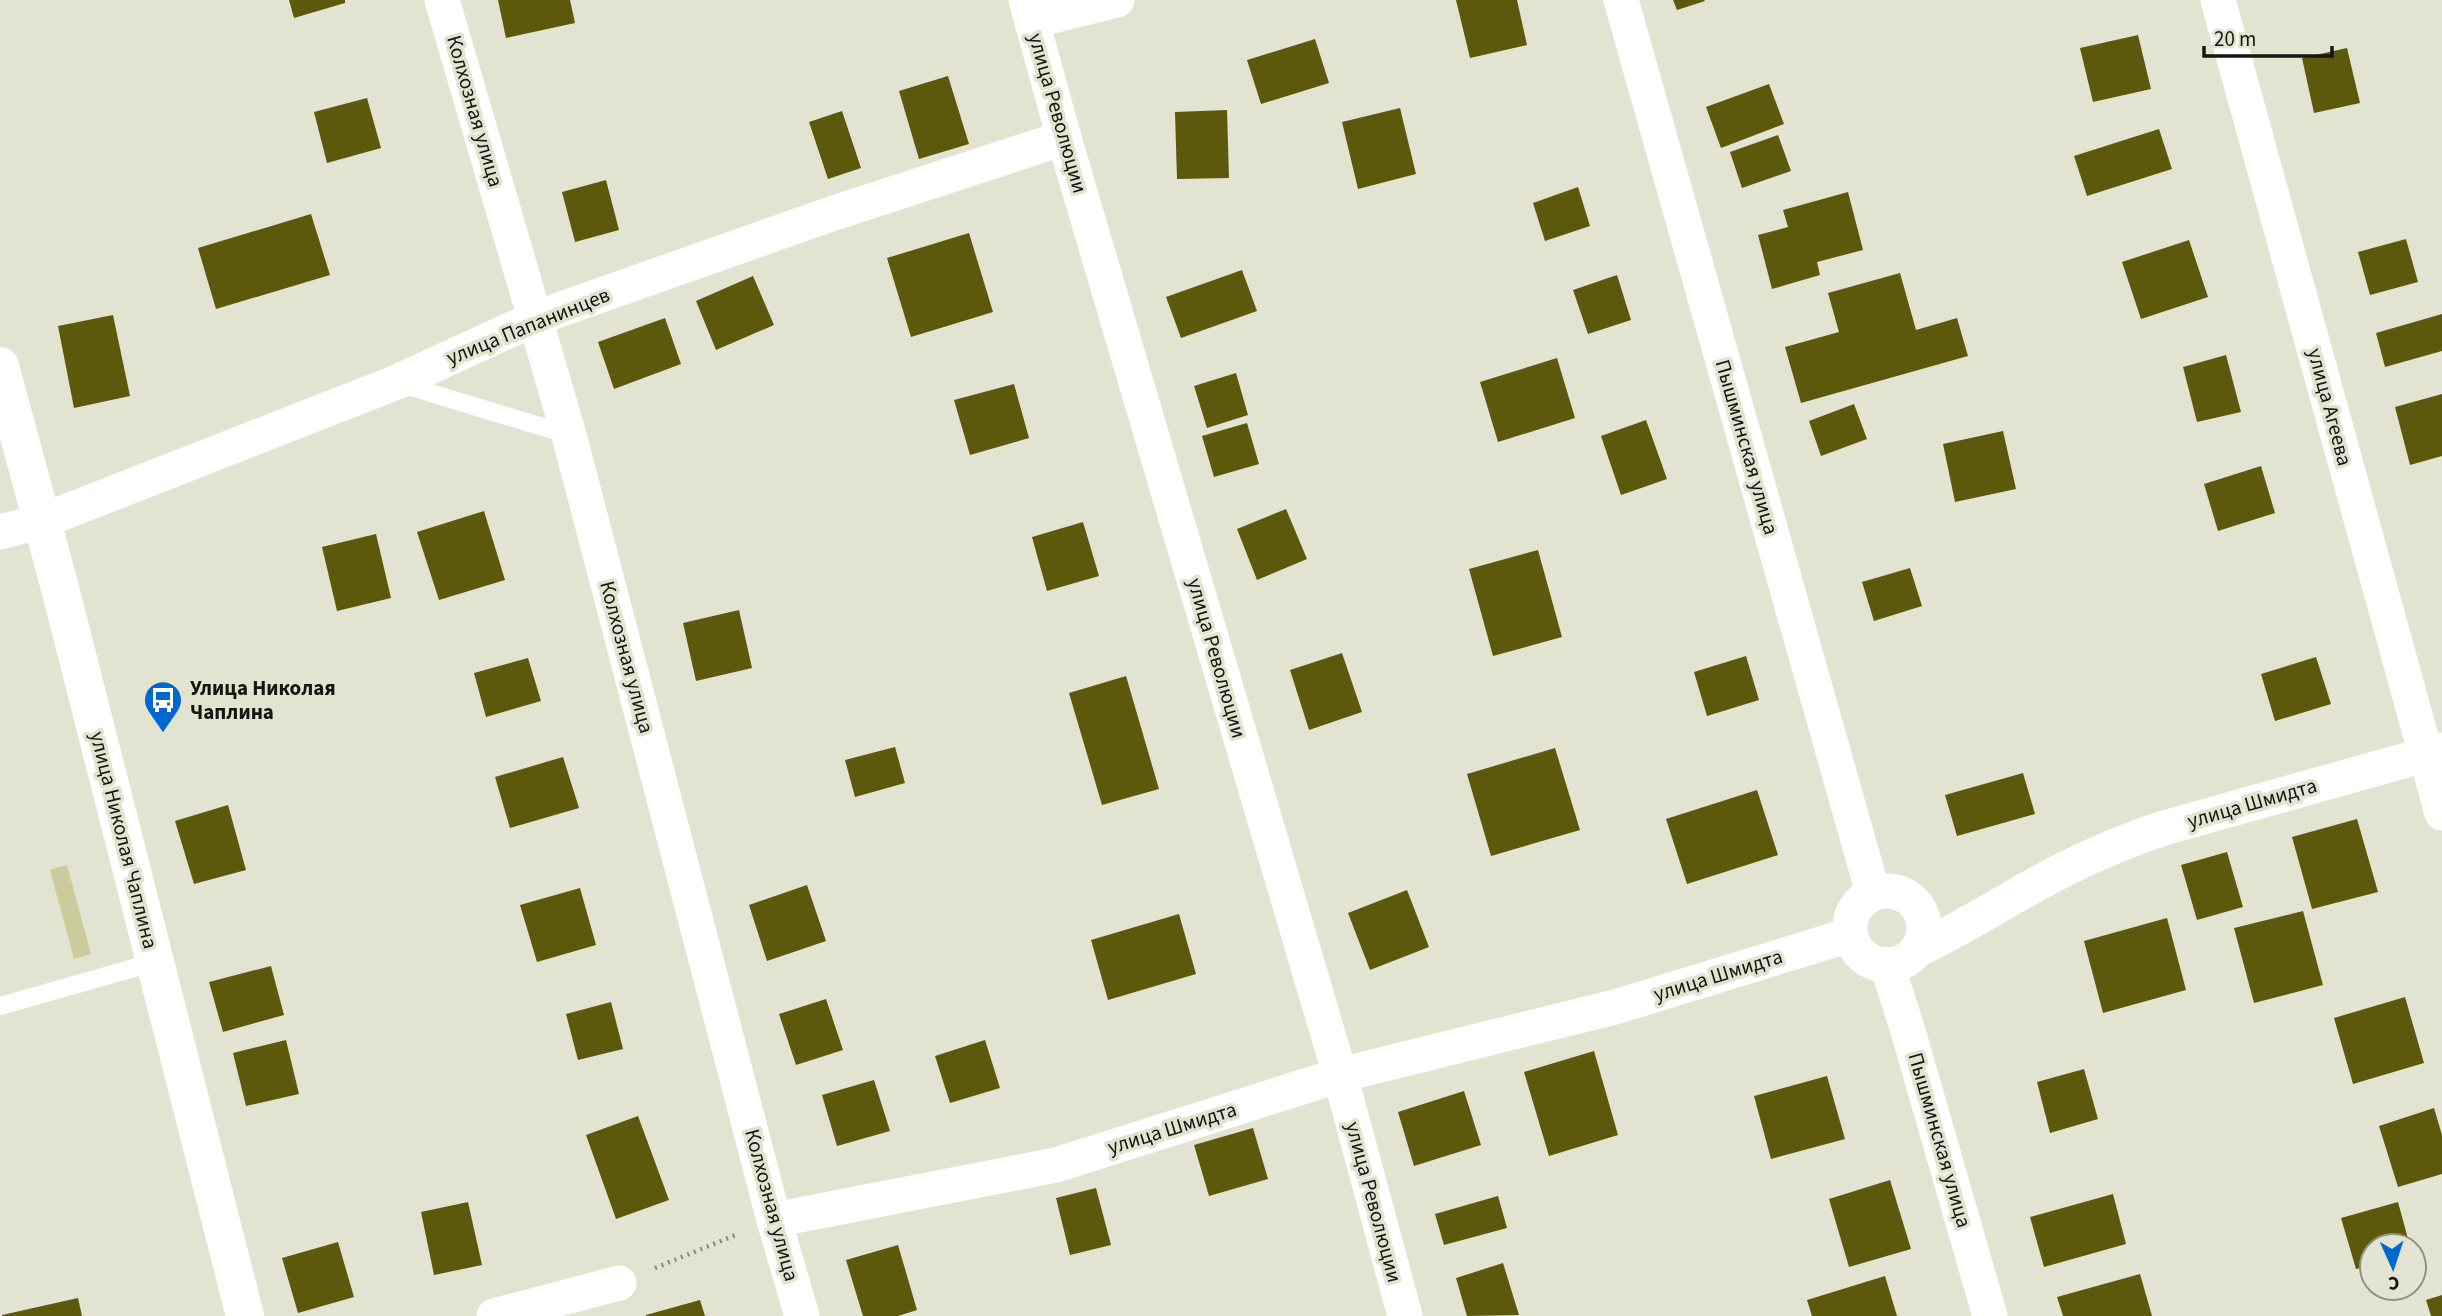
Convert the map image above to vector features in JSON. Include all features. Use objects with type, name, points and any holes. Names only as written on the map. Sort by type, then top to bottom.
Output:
[{"type":"street","name":"Колхозная улица","points":[[442,0],[569,435],[774,1220],[803,1316]]},
{"type":"street","points":[[1029,11],[1117,0]]},
{"type":"street","name":"Пышминская улица","points":[[1621,0],[1873,893]]},
{"type":"street","name":"улица Агеева","points":[[2218,0],[2434,752],[2442,813]]},
{"type":"street","name":"улица Революции","points":[[1029,11],[1340,1076],[1405,1316]]},
{"type":"street","name":"улица Папанинцев","points":[[0,533],[42,521],[397,382],[536,318],[831,214],[1064,138]]},
{"type":"street","name":"улица Николая Чаплина","points":[[0,366],[245,1316]]},
{"type":"street","name":"улица Шмидта","points":[[1919,948],[1961,929],[2064,869],[2123,842],[2434,752]]},
{"type":"street","points":[[1888,890],[1904,894],[1916,904],[1923,918],[1924,933],[1919,948],[1910,958],[1887,965],[1874,963],[1863,957],[1854,947],[1850,922],[1854,910],[1862,900],[1873,893],[1888,890]]},
{"type":"street","name":"улица Шмидта","points":[[774,1220],[1056,1165],[1340,1076],[1615,1007],[1850,935]]},
{"type":"street","name":"Пышминская улица","points":[[1887,965],[1990,1316]]},
{"type":"street","points":[[494,1316],[619,1283]]},
{"type":"lane","points":[[397,382],[569,435]]},
{"type":"lane","points":[[0,1006],[155,962]]},
{"type":"path","points":[[619,1283],[774,1220]]},
{"type":"green space","points":[[67,865],[91,954],[74,959],[50,870]]},
{"type":"building","points":[[289,0],[345,0],[345,3],[294,18]]},
{"type":"building","points":[[498,0],[570,0],[575,23],[506,38]]},
{"type":"building","points":[[1456,0],[1517,0],[1527,45],[1470,58]]},
{"type":"building","points":[[1673,0],[1704,0],[1705,1],[1677,10]]},
{"type":"building","points":[[2138,35],[2151,89],[2093,102],[2080,48]]},
{"type":"building","points":[[1315,39],[1329,83],[1261,104],[1247,60]]},
{"type":"building","points":[[2347,48],[2360,103],[2314,113],[2302,58]]},
{"type":"building","points":[[948,76],[969,144],[919,159],[899,91]]},
{"type":"building","points":[[1769,84],[1784,124],[1721,148],[1706,107]]},
{"type":"building","points":[[367,98],[381,148],[327,163],[314,112]]},
{"type":"building","points":[[1400,108],[1416,174],[1358,189],[1342,122]]},
{"type":"building","points":[[1227,110],[1229,178],[1177,179],[1175,112]]},
{"type":"building","points":[[842,111],[861,168],[828,179],[809,122]]},
{"type":"building","points":[[2159,129],[2172,169],[2087,196],[2074,156]]},
{"type":"building","points":[[1778,135],[1791,171],[1742,188],[1730,152]]},
{"type":"building","points":[[606,180],[619,230],[575,242],[562,192]]},
{"type":"building","points":[[1578,187],[1590,226],[1545,241],[1533,203]]},
{"type":"building","points":[[1848,192],[1863,250],[1817,262],[1820,275],[1772,289],[1758,235],[1788,227],[1783,210]]},
{"type":"building","points":[[311,214],[330,275],[216,309],[198,248]]},
{"type":"building","points":[[969,233],[993,312],[911,337],[887,258]]},
{"type":"building","points":[[2406,239],[2418,282],[2370,295],[2358,252]]},
{"type":"building","points":[[2189,240],[2208,297],[2141,319],[2122,262]]},
{"type":"building","points":[[1242,270],[1257,311],[1181,338],[1166,297]]},
{"type":"building","points":[[1900,273],[1916,330],[1957,318],[1968,356],[1801,403],[1785,347],[1839,332],[1828,293]]},
{"type":"building","points":[[1617,275],[1631,320],[1588,334],[1573,290]]},
{"type":"building","points":[[753,276],[774,325],[716,350],[696,301]]},
{"type":"building","points":[[2442,314],[2442,351],[2385,367],[2376,333]]},
{"type":"building","points":[[113,315],[130,396],[74,408],[58,326]]},
{"type":"building","points":[[665,318],[681,364],[614,389],[598,342]]},
{"type":"building","points":[[2226,355],[2241,412],[2197,422],[2183,367]]},
{"type":"building","points":[[1557,358],[1575,418],[1498,442],[1480,382]]},
{"type":"building","points":[[1236,373],[1248,415],[1207,428],[1194,386]]},
{"type":"building","points":[[1014,384],[1029,438],[970,455],[954,400]]},
{"type":"building","points":[[2442,394],[2442,456],[2410,465],[2395,407]]},
{"type":"building","points":[[1854,404],[1867,439],[1821,456],[1809,421]]},
{"type":"building","points":[[1646,420],[1667,479],[1621,495],[1601,436]]},
{"type":"building","points":[[1247,423],[1259,464],[1214,477],[1202,436]]},
{"type":"building","points":[[2003,431],[2016,489],[1955,502],[1943,444]]},
{"type":"building","points":[[2261,466],[2275,513],[2218,531],[2204,484]]},
{"type":"building","points":[[1286,509],[1307,559],[1257,580],[1237,529]]},
{"type":"building","points":[[484,511],[505,580],[439,600],[417,532]]},
{"type":"building","points":[[1083,522],[1099,576],[1047,591],[1032,537]]},
{"type":"building","points":[[376,534],[391,598],[337,611],[322,547]]},
{"type":"building","points":[[1538,550],[1562,637],[1493,656],[1469,569]]},
{"type":"building","points":[[1910,568],[1922,606],[1874,621],[1862,582]]},
{"type":"building","points":[[739,610],[752,668],[696,681],[683,623]]},
{"type":"building","points":[[1342,653],[1362,712],[1309,730],[1290,670]]},
{"type":"building","points":[[1746,656],[1759,700],[1707,716],[1694,672]]},
{"type":"building","points":[[2316,657],[2331,704],[2275,721],[2261,674]]},
{"type":"building","points":[[528,658],[541,701],[486,717],[474,673]]},
{"type":"building","points":[[1126,676],[1159,789],[1102,805],[1069,693]]},
{"type":"building","points":[[895,747],[905,783],[855,797],[845,760]]},
{"type":"building","points":[[1555,748],[1580,830],[1491,856],[1467,774]]},
{"type":"building","points":[[563,757],[579,808],[510,828],[495,777]]},
{"type":"building","points":[[2023,773],[2035,814],[1957,836],[1945,795]]},
{"type":"building","points":[[1757,790],[1778,855],[1687,884],[1666,819]]},
{"type":"building","points":[[228,805],[246,870],[194,884],[175,821]]},
{"type":"building","points":[[2357,819],[2378,892],[2312,909],[2292,837]]},
{"type":"building","points":[[2227,852],[2243,907],[2197,920],[2181,865]]},
{"type":"building","points":[[807,885],[826,941],[767,961],[749,905]]},
{"type":"building","points":[[580,888],[596,945],[537,962],[520,905]]},
{"type":"building","points":[[1407,890],[1429,947],[1370,970],[1348,913]]},
{"type":"building","points":[[2303,911],[2323,985],[2254,1003],[2234,928]]},
{"type":"building","points":[[1179,914],[1196,974],[1108,1000],[1091,940]]},
{"type":"building","points":[[2167,918],[2186,990],[2103,1013],[2084,941]]},
{"type":"building","points":[[271,966],[284,1015],[223,1032],[209,982]]},
{"type":"building","points":[[2405,997],[2424,1063],[2353,1084],[2334,1018]]},
{"type":"building","points":[[826,999],[843,1050],[796,1065],[779,1014]]},
{"type":"building","points":[[611,1002],[623,1049],[578,1060],[566,1014]]},
{"type":"building","points":[[286,1040],[299,1094],[246,1106],[233,1053]]},
{"type":"building","points":[[985,1040],[1000,1088],[950,1103],[935,1056]]},
{"type":"building","points":[[1594,1051],[1618,1135],[1549,1156],[1524,1072]]},
{"type":"building","points":[[2084,1069],[2098,1119],[2050,1133],[2037,1082]]},
{"type":"building","points":[[1827,1076],[1845,1139],[1771,1159],[1754,1096]]},
{"type":"building","points":[[874,1080],[890,1131],[837,1146],[822,1095]]},
{"type":"building","points":[[1464,1091],[1481,1145],[1414,1166],[1398,1112]]},
{"type":"building","points":[[2434,1108],[2442,1135],[2442,1174],[2398,1187],[2379,1126]]},
{"type":"building","points":[[638,1116],[669,1200],[616,1219],[586,1135]]},
{"type":"building","points":[[1253,1128],[1268,1179],[1209,1196],[1194,1145]]},
{"type":"building","points":[[1890,1180],[1911,1249],[1849,1267],[1829,1199]]},
{"type":"building","points":[[1096,1188],[1111,1245],[1070,1255],[1056,1198]]},
{"type":"building","points":[[2113,1194],[2126,1244],[2044,1267],[2030,1217]]},
{"type":"building","points":[[1498,1196],[1507,1228],[1444,1245],[1435,1214]]},
{"type":"building","points":[[468,1202],[482,1265],[434,1275],[421,1212]]},
{"type":"building","points":[[2398,1202],[2406,1232],[2358,1232],[2356,1269],[2341,1218]]},
{"type":"building","points":[[338,1242],[354,1297],[298,1313],[282,1258]]},
{"type":"building","points":[[898,1245],[917,1310],[898,1316],[863,1316],[846,1260]]},
{"type":"building","points":[[1503,1263],[1519,1315],[1467,1316],[1456,1278]]},
{"type":"building","points":[[2140,1274],[2152,1316],[2063,1316],[2057,1297]]},
{"type":"building","points":[[1885,1276],[1897,1316],[1812,1316],[1807,1300]]},
{"type":"building","points":[[2442,1295],[2442,1316],[2431,1316],[2428,1299]]},
{"type":"building","points":[[78,1298],[82,1316],[2,1316],[2,1315]]},
{"type":"building","points":[[700,1300],[705,1316],[646,1316],[646,1315]]},
{"type":"place","name":"Улица Николая Чаплина","points":[[163,734]]}]
